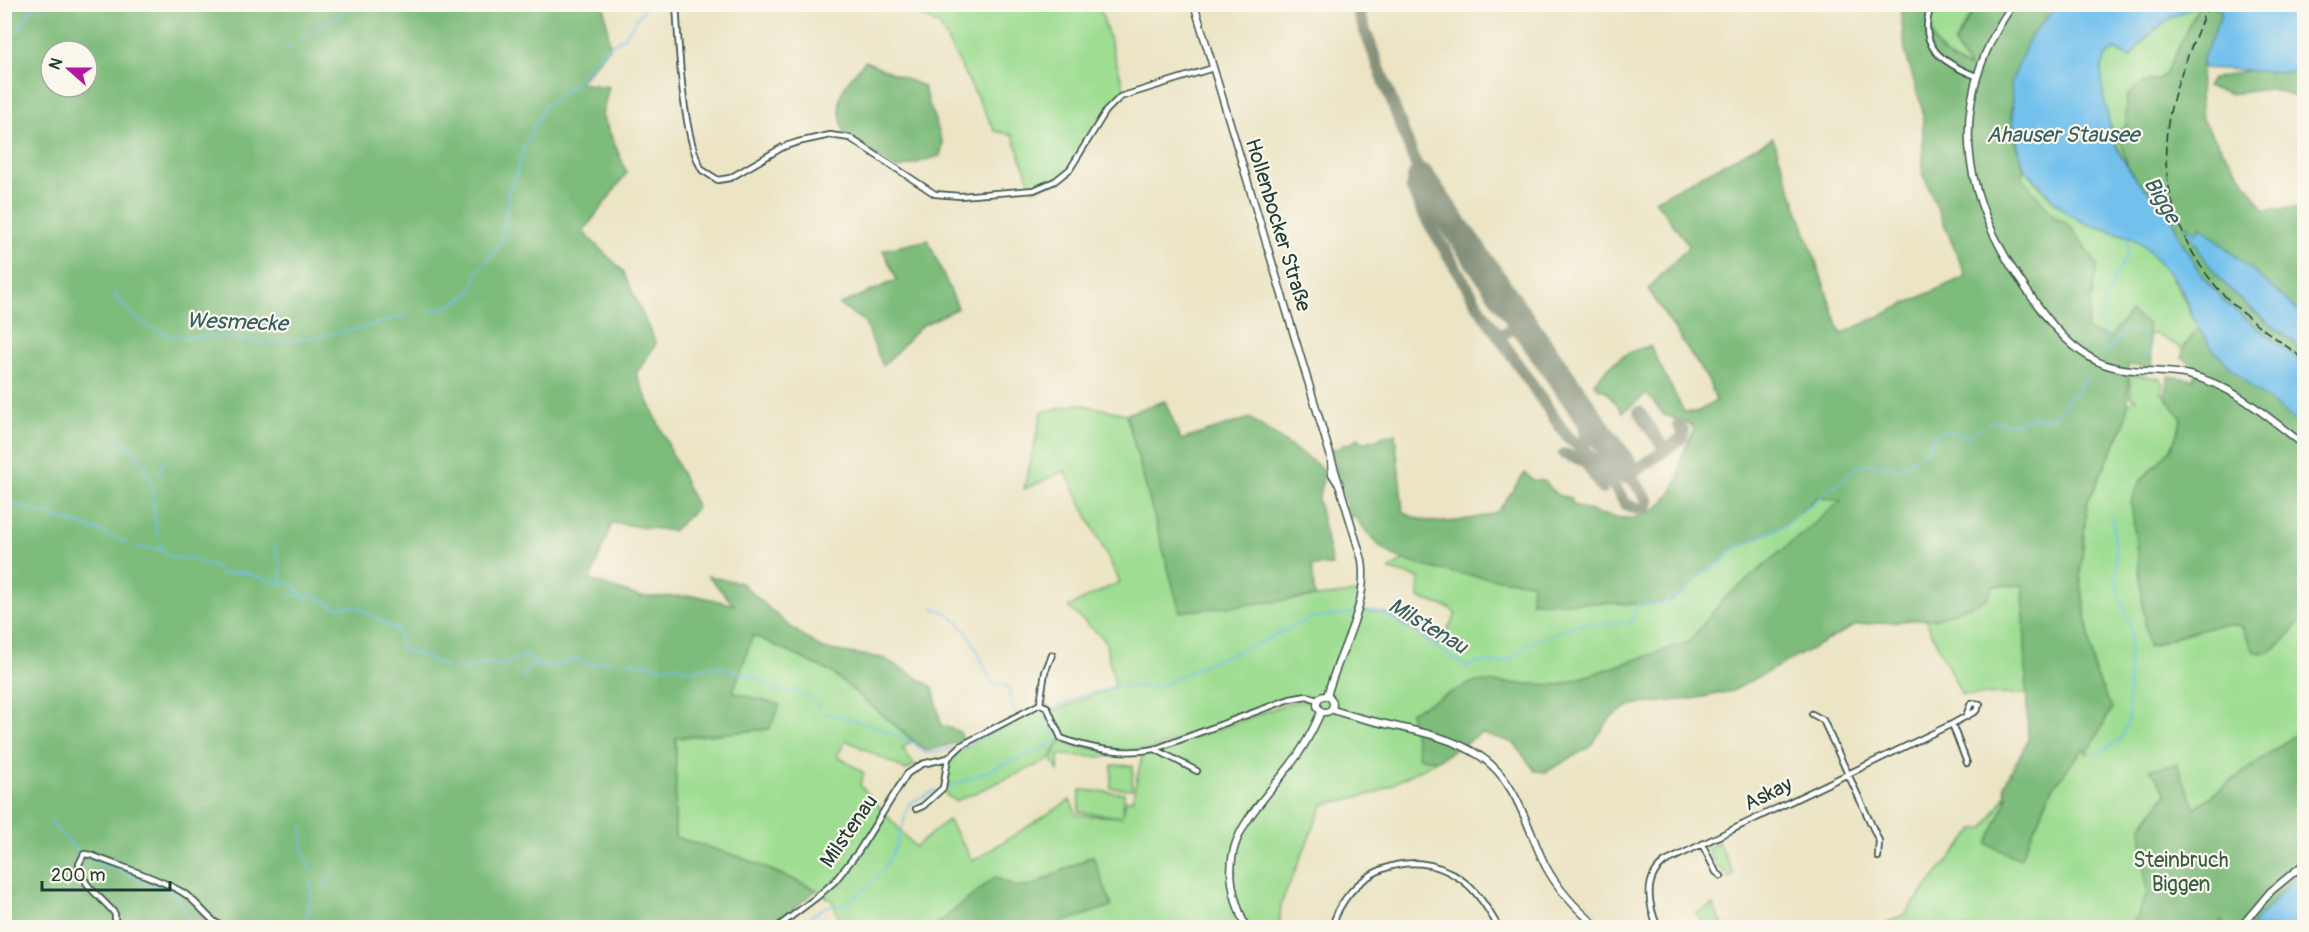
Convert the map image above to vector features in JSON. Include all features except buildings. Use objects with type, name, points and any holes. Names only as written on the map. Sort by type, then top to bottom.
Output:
[{"type":"main road","name":"Hollenbocker Straße","points":[[1194,4],[1362,560],[1364,584],[1357,613],[1327,696]]},
{"type":"main road","points":[[2013,4],[1994,34],[1976,76],[1968,112],[1970,168],[1987,220],[2021,282],[2056,328],[2092,359],[2127,369],[2199,378],[2223,387],[2304,445]]},
{"type":"main road","points":[[1321,712],[1317,708],[1317,700],[1327,696],[1333,702],[1331,709]]},
{"type":"main road","points":[[1246,927],[1231,874],[1234,844],[1247,818],[1300,752],[1321,712],[1331,709],[1360,719],[1446,739],[1483,757],[1516,797],[1545,865],[1558,885],[1576,908],[1599,927]]},
{"type":"main road","points":[[2240,927],[2271,891],[2304,864]]},
{"type":"street","points":[[676,4],[683,94],[693,143],[702,171],[718,180],[737,174],[787,145],[840,135],[850,138],[935,194],[960,196],[1034,190],[1055,181],[1070,169],[1106,111],[1120,97],[1213,68]]},
{"type":"street","points":[[1798,4],[1805,4]]},
{"type":"street","points":[[1932,4],[1927,27],[1933,48],[1946,63],[1976,76]]},
{"type":"street","points":[[1052,655],[1045,672],[1040,704],[1047,707],[1059,737],[1100,749],[1155,749],[1290,699],[1307,696],[1317,700]]},
{"type":"street","name":"Milstenau","points":[[776,927],[818,897],[835,881],[858,852],[907,774],[922,764],[948,758],[965,744],[1040,704]]},
{"type":"street","points":[[1812,714],[1823,720],[1879,841],[1878,857]]},
{"type":"street","name":"Askay","points":[[1658,927],[1650,901],[1651,877],[1665,862],[1966,716]]},
{"type":"street","points":[[1952,724],[1967,763]]},
{"type":"street","points":[[1155,749],[1197,771]]},
{"type":"street","points":[[916,808],[923,806],[943,788],[948,758]]},
{"type":"street","points":[[1702,844],[1716,872],[1721,876]]},
{"type":"street","points":[[116,927],[117,917],[91,891],[81,874],[79,864],[84,854],[176,889],[194,901],[213,922],[224,927]]},
{"type":"street","points":[[1332,927],[1341,904],[1354,887],[1368,876],[1392,865],[1420,862],[1458,877],[1473,889],[1499,927]]},
{"type":"green space","points":[[5,5],[604,5],[610,47],[579,83],[609,87],[602,115],[627,173],[583,232],[623,271],[656,344],[636,374],[697,508],[673,531],[612,523],[590,580],[641,597],[698,596],[734,605],[708,576],[741,583],[788,625],[823,649],[883,658],[933,687],[941,725],[960,732],[963,741],[926,751],[831,672],[753,635],[733,692],[780,705],[769,729],[676,738],[675,837],[743,858],[817,890],[770,927],[5,928]]},
{"type":"green space","points":[[899,5],[1099,5],[1126,94],[1107,112],[1071,167],[1059,178],[1032,190],[1013,135],[995,131],[939,25]]},
{"type":"green space","points":[[1900,5],[1936,5],[1931,26],[1936,44],[1950,58],[1969,68],[1954,44],[1977,5],[2059,5],[2026,48],[2014,79],[2012,114],[2015,139],[2023,167],[2022,178],[2054,216],[2071,227],[2097,265],[2086,330],[2110,337],[2130,312],[2147,324],[2153,368],[2128,365],[2128,404],[2124,425],[2087,503],[2080,576],[2095,674],[2112,708],[2087,754],[2084,748],[2054,786],[2020,859],[1987,844],[2007,799],[2004,785],[2028,740],[2023,585],[1993,586],[1987,599],[1937,618],[1856,625],[1732,691],[1692,699],[1631,705],[1611,717],[1590,747],[1546,772],[1535,771],[1514,743],[1481,733],[1438,760],[1419,758],[1410,712],[1473,682],[1560,685],[1689,642],[1723,600],[1841,501],[1819,496],[1785,525],[1730,551],[1720,563],[1702,574],[1683,593],[1671,600],[1652,604],[1531,602],[1532,583],[1454,573],[1413,563],[1382,548],[1355,517],[1350,517],[1330,449],[1341,448],[1344,443],[1349,444],[1358,438],[1364,443],[1395,433],[1403,512],[1424,520],[1458,521],[1492,514],[1498,511],[1525,473],[1533,480],[1544,481],[1557,495],[1571,498],[1572,504],[1603,515],[1631,518],[1656,509],[1667,498],[1677,482],[1683,454],[1694,428],[1688,423],[1664,415],[1647,394],[1623,412],[1606,391],[1598,388],[1594,383],[1619,359],[1633,351],[1650,346],[1684,412],[1697,412],[1716,401],[1708,380],[1648,289],[1689,246],[1655,200],[1773,138],[1841,334],[1966,276],[1923,174],[1923,111],[1905,51]]},
{"type":"green space","points":[[1936,5],[1977,5],[1954,43],[1970,69],[1950,59],[1936,45],[1930,27]]},
{"type":"green space","points":[[2199,5],[2166,73],[2159,79],[2142,83],[2127,96],[2126,126],[2118,132],[2128,166],[2115,141],[2104,105],[2101,87],[2102,70],[2106,57],[2116,49],[2130,58],[2144,40],[2169,18]]},
{"type":"green space","points":[[2199,5],[2221,8],[2220,18],[2202,61],[2200,97],[2202,120],[2264,209],[2304,208],[2304,316],[2201,227],[2196,234],[2187,225],[2211,266],[2237,296],[2304,350],[2304,364],[2227,304],[2210,285],[2198,270],[2178,235],[2171,212],[2137,181],[2128,166],[2118,132],[2126,126],[2127,96],[2142,83],[2159,79],[2166,73]]},
{"type":"green space","points":[[865,61],[923,86],[943,144],[940,156],[897,169],[845,136],[840,111],[841,94]]},
{"type":"green space","points":[[2254,69],[2304,73],[2304,100],[2271,89],[2229,94],[2207,87],[2212,79]]},
{"type":"green space","points":[[2024,168],[2044,192],[2067,212],[2086,223],[2133,238],[2146,247],[2163,265],[2198,328],[2183,349],[2156,334],[2149,335],[2147,324],[2110,337],[2086,330],[2097,265],[2071,227],[2054,216],[2021,178]]},
{"type":"green space","points":[[928,240],[958,308],[921,326],[883,366],[864,321],[839,305],[897,280],[883,250]]},
{"type":"green space","points":[[2198,328],[2213,349],[2304,426],[2304,623],[2299,622],[2285,640],[2267,653],[2254,651],[2242,626],[2230,625],[2194,631],[2148,647],[2131,502],[2140,481],[2172,448],[2182,419],[2164,394],[2169,376],[2194,380],[2198,367],[2182,358],[2183,349]]},
{"type":"green space","points":[[2129,374],[2161,379],[2163,385],[2160,393],[2164,394],[2182,419],[2167,455],[2150,471],[2148,647],[2205,628],[2229,625],[2241,626],[2254,651],[2261,653],[2274,649],[2299,622],[2304,623],[2304,728],[2194,808],[2167,792],[2141,828],[2222,921],[2231,928],[2135,927],[2135,919],[2131,928],[1876,928],[1905,914],[1974,829],[1984,829],[2005,796],[2020,858],[2054,785],[2084,748],[2087,753],[2112,709],[2095,674],[2080,576],[2087,503],[2124,426],[2128,404],[2136,399],[2131,397]]},
{"type":"green space","points":[[1165,401],[1181,440],[1250,418],[1325,470],[1318,500],[1332,565],[1312,566],[1315,597],[1180,612],[1126,414]]},
{"type":"green space","points":[[1079,404],[1126,414],[1180,611],[1363,592],[1358,610],[1386,613],[1438,645],[1456,615],[1450,608],[1419,598],[1419,578],[1389,570],[1404,559],[1461,573],[1532,583],[1531,602],[1652,604],[1671,600],[1683,593],[1702,574],[1724,559],[1730,551],[1785,525],[1819,495],[1842,501],[1723,600],[1689,642],[1560,685],[1473,682],[1419,758],[1438,760],[1376,793],[1323,805],[1281,904],[1279,927],[1010,927],[1058,924],[1092,856],[1029,887],[1016,887],[934,927],[838,927],[839,918],[833,902],[817,890],[743,858],[675,837],[676,738],[769,729],[779,706],[733,693],[753,635],[831,672],[913,741],[902,748],[915,765],[906,770],[846,740],[837,756],[864,773],[860,785],[915,847],[948,820],[973,861],[1070,800],[1077,815],[1123,817],[1079,812],[1080,790],[1124,793],[1123,815],[1126,800],[1132,800],[1142,756],[1290,703],[1308,701],[1316,710],[1316,702],[1307,696],[1298,696],[1149,750],[1100,749],[1061,738],[1049,760],[956,801],[946,795],[947,771],[950,761],[968,745],[1047,703],[1051,712],[1115,686],[1105,640],[1068,607],[1120,582],[1065,471],[1024,489],[1042,412]]},
{"type":"green space","points":[[2023,585],[2028,694],[1962,695],[1925,619],[1937,618],[1993,586]]},
{"type":"green space","name":"Steinbruch Biggen","points":[[2304,728],[2304,871],[2298,874],[2250,927],[2225,927],[2222,921],[2211,927],[2131,928],[2147,894],[2141,828],[2167,793],[2150,769],[2177,764],[2195,808]]},
{"type":"green space","points":[[1061,740],[1078,747],[1121,752],[1105,757],[1059,755],[1058,771],[1052,759]]},
{"type":"green space","points":[[1112,765],[1133,766],[1132,789],[1111,788]]},
{"type":"green space","points":[[1718,842],[1734,874],[1728,878],[1725,872],[1717,867],[1707,848]]},
{"type":"green space","points":[[1093,856],[1112,906],[1058,924],[934,927],[995,877],[1016,887],[1029,887]]},
{"type":"green space","points":[[1713,905],[1724,927],[1706,927],[1696,913]]},
{"type":"water","name":"Ahauser Stausee","points":[[2059,4],[2202,5],[2170,18],[2144,40],[2130,58],[2116,49],[2107,55],[2102,65],[2102,88],[2112,137],[2119,153],[2137,181],[2171,212],[2178,235],[2198,270],[2210,285],[2227,304],[2304,364],[2304,426],[2252,388],[2213,349],[2198,328],[2179,285],[2145,246],[2133,238],[2088,224],[2066,213],[2024,168],[2014,131],[2011,83],[2030,37]]},
{"type":"water","points":[[2211,5],[2304,5],[2304,73],[2204,68],[2202,61],[2220,18],[2221,8]]},
{"type":"water","points":[[2185,224],[2196,233],[2202,227],[2302,314],[2304,350],[2251,309],[2222,281],[2196,246]]},
{"type":"water","points":[[2304,871],[2304,912],[2290,927],[2250,927],[2298,874]]},
{"type":"waterway","points":[[18,32],[35,4]]},
{"type":"waterway","points":[[38,4],[41,11]]},
{"type":"waterway","points":[[302,39],[354,4]]},
{"type":"waterway","name":"Wesmecke","points":[[430,312],[450,306],[471,293],[478,271],[500,246],[509,201],[507,192],[514,181],[525,144],[545,106],[580,80],[601,52],[624,37],[647,4]]},
{"type":"waterway","points":[[285,51],[291,45]]},
{"type":"waterway","points":[[4,75],[8,71],[13,47]]},
{"type":"waterway","name":"Milstenau","points":[[2128,234],[2128,255],[2115,276],[2103,308],[2103,321],[2107,334],[2101,347],[2107,352],[2110,350],[2123,331],[2142,333],[2148,348],[2147,360]]},
{"type":"waterway","name":"Wesmecke","points":[[113,292],[126,309],[143,323],[163,333],[183,337],[220,336],[256,342],[273,342],[354,329],[409,314]]},
{"type":"waterway","name":"Milstenau","points":[[1987,422],[2016,423],[2036,417],[2051,420],[2083,382],[2086,374]]},
{"type":"waterway","name":"Milstenau","points":[[1359,612],[1374,611],[1385,614],[1467,667],[1477,662],[1500,663],[1513,658],[1527,644],[1581,624],[1631,623],[1637,604],[1662,603],[1683,593],[1702,574],[1720,563],[1730,551],[1785,525],[1856,468],[1867,464],[1899,468],[1929,449],[1934,434],[1947,430],[1967,437],[1982,427]]},
{"type":"waterway","points":[[114,433],[132,449],[146,469],[151,485],[158,536]]},
{"type":"waterway","points":[[159,473],[166,457]]},
{"type":"waterway","points":[[4,501],[103,532],[126,542]]},
{"type":"waterway","points":[[2095,755],[2120,740],[2128,722],[2130,625],[2118,590],[2113,516]]},
{"type":"waterway","points":[[160,543],[163,550]]},
{"type":"waterway","points":[[275,546],[279,562]]},
{"type":"waterway","points":[[137,547],[162,550],[172,558],[192,559],[213,567],[223,574],[242,572],[282,584],[292,583],[306,599],[311,594],[337,608],[355,606],[398,631],[401,649],[428,657],[431,662],[438,662],[452,671],[485,663],[502,666],[524,655],[543,666],[566,663],[574,659],[592,666],[595,663],[613,660]]},
{"type":"waterway","points":[[281,569],[282,583]]},
{"type":"waterway","points":[[289,596],[303,595]]},
{"type":"waterway","points":[[933,608],[944,612],[963,627],[991,682],[1007,686],[1015,715]]},
{"type":"waterway","name":"Milstenau","points":[[1051,709],[1081,696],[1123,686],[1158,687],[1207,663],[1258,644],[1310,618],[1354,613]]},
{"type":"waterway","points":[[624,661],[664,667],[678,666],[688,670],[716,666],[761,679],[774,691],[800,692],[820,708]]},
{"type":"waterway","points":[[525,680],[524,672],[537,665]]},
{"type":"waterway","points":[[1034,710],[1044,710]]},
{"type":"waterway","name":"Milstenau","points":[[947,788],[1052,744],[1054,735],[1044,711],[1046,710]]},
{"type":"waterway","points":[[822,713],[890,732],[912,742],[926,754],[955,748]]},
{"type":"waterway","points":[[964,747],[1003,726]]},
{"type":"waterway","name":"Milstenau","points":[[798,928],[821,910],[831,905],[844,904],[872,883],[889,860],[909,803],[937,790]]},
{"type":"waterway","points":[[50,820],[57,831],[80,852]]},
{"type":"waterway","points":[[303,827],[303,851],[309,869]]},
{"type":"waterway","points":[[85,858],[173,892],[196,928]]},
{"type":"waterway","points":[[324,884],[335,875]]},
{"type":"waterway","points":[[304,928],[311,895],[310,882]]},
{"type":"taxiway","points":[[1356,7],[1421,178],[1411,187],[1423,213]]},
{"type":"taxiway","points":[[1438,202],[1427,204],[1423,213],[1479,307],[1561,428],[1570,439],[1598,462],[1626,504],[1637,509],[1646,507],[1649,502],[1626,470]]},
{"type":"taxiway","points":[[1499,337],[1522,321]]},
{"type":"taxiway","points":[[1584,409],[1585,457]]},
{"type":"taxiway","points":[[1639,412],[1665,450]]},
{"type":"taxiway","points":[[1626,470],[1637,470],[1682,438],[1683,431],[1678,425]]},
{"type":"taxiway","points":[[1598,462],[1608,461],[1613,450]]},
{"type":"taxiway","points":[[1564,454],[1585,461],[1602,489]]},
{"type":"runway","points":[[1421,178],[1626,470]]},
{"type":"railway","points":[[2208,4],[2173,98],[2166,138],[2166,165],[2176,216],[2186,240],[2214,284],[2249,318],[2304,359]]},
{"type":"water label","name":"Bigge","points":[[2162,200]]}]
